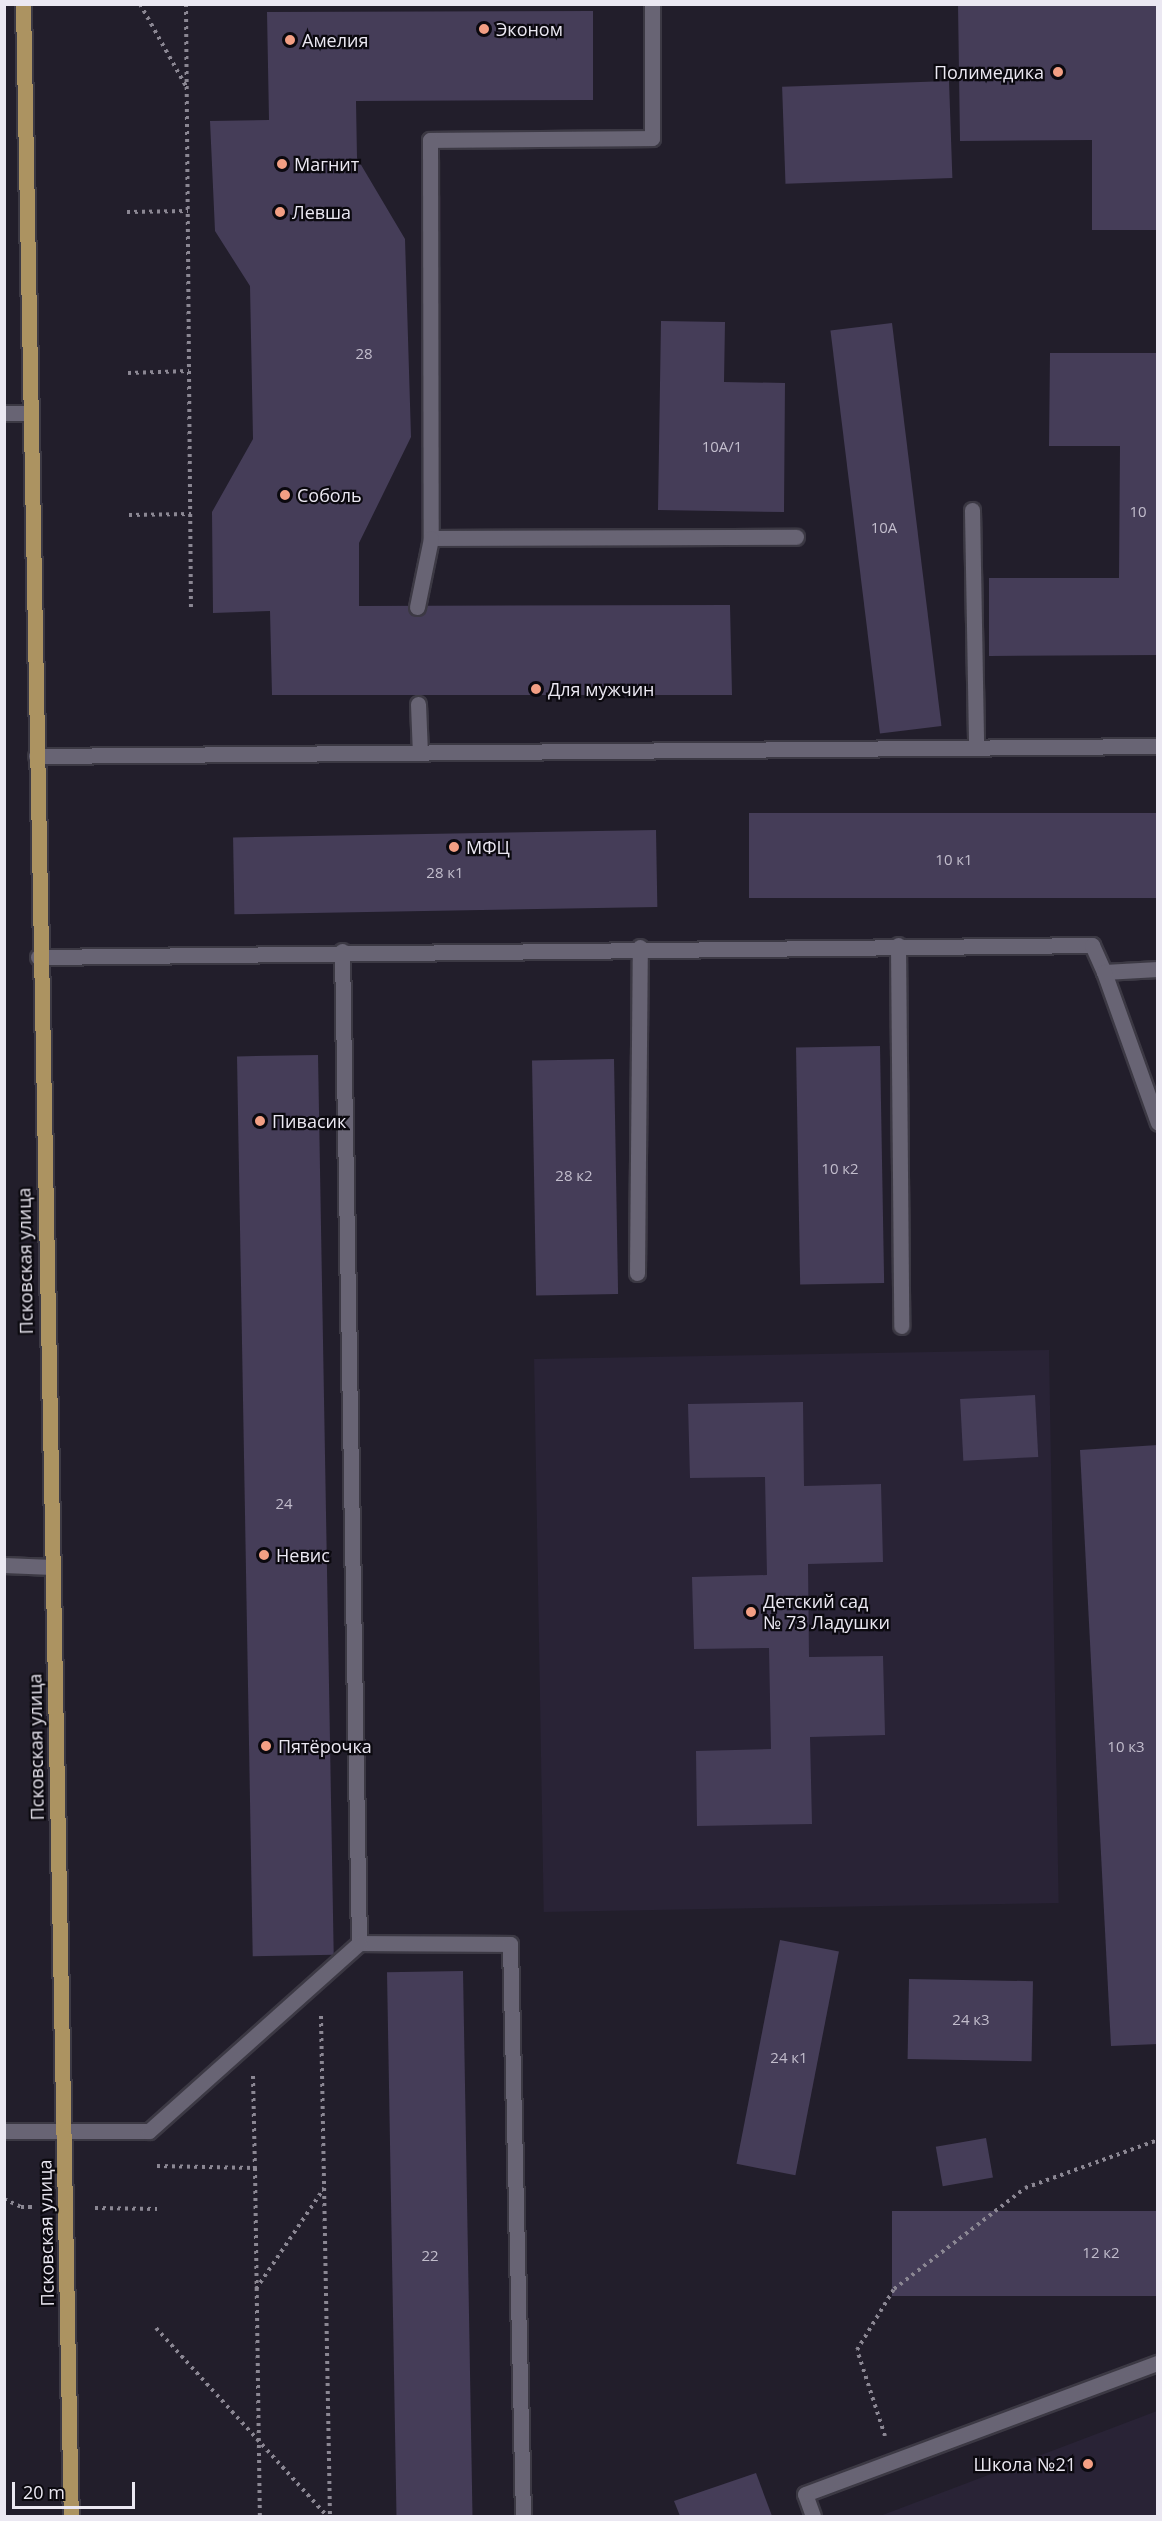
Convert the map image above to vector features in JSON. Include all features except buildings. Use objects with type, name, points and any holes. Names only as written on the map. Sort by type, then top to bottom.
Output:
[{"type":"main road","name":"Псковская улица","points":[[23,4],[38,957],[71,2517]]},
{"type":"street","points":[[417,607],[431,538],[430,140],[652,138],[651,4]]},
{"type":"street","points":[[4,413],[30,413]]},
{"type":"street","points":[[972,510],[976,747]]},
{"type":"street","points":[[431,538],[796,537]]},
{"type":"street","points":[[418,704],[420,753]]},
{"type":"street","points":[[36,756],[1158,746]]},
{"type":"street","points":[[898,945],[901,1326]]},
{"type":"street","points":[[38,957],[342,951],[1092,945],[1104,972],[1158,1123]]},
{"type":"street","points":[[637,1273],[640,948]]},
{"type":"street","points":[[342,951],[359,1943]]},
{"type":"street","points":[[1104,972],[1158,969]]},
{"type":"street","points":[[4,1565],[51,1567]]},
{"type":"street","points":[[4,2131],[149,2131],[359,1943],[510,1944],[523,2517]]},
{"type":"street","points":[[813,2517],[805,2494],[1158,2362]]},
{"type":"path","points":[[140,4],[187,88]]},
{"type":"path","points":[[186,4],[191,610]]},
{"type":"path","points":[[127,212],[189,211]]},
{"type":"path","points":[[128,373],[189,371]]},
{"type":"path","points":[[129,515],[191,514]]},
{"type":"path","points":[[320,1978],[328,2517]]},
{"type":"path","points":[[252,2041],[260,2517]]},
{"type":"path","points":[[893,2461],[857,2350],[894,2289],[1025,2188],[1158,2140]]},
{"type":"path","points":[[157,2166],[255,2168]]},
{"type":"path","points":[[256,2289],[324,2187]]},
{"type":"path","points":[[4,2199],[21,2207]]},
{"type":"path","points":[[156,2328],[258,2443],[328,2517]]},
{"type":"shaded area","points":[[1049,1350],[1059,1903],[544,1912],[534,1359]]},
{"type":"shaded area","name":"Школа №21","points":[[1157,2411],[1157,2516],[880,2516]]},
{"type":"place","name":"Эконом","points":[[484,29]]},
{"type":"place","name":"Амелия","points":[[290,40]]},
{"type":"place","name":"Полимедика","points":[[1058,72]]},
{"type":"place","name":"Магнит","points":[[282,164]]},
{"type":"place","name":"Левша","points":[[280,212]]},
{"type":"place","name":"Соболь","points":[[285,495]]},
{"type":"place","name":"Для мужчин","points":[[536,689]]},
{"type":"place","name":"МФЦ","points":[[454,847]]},
{"type":"place","name":"Пивасик","points":[[260,1121]]},
{"type":"place","name":"Невис","points":[[264,1555]]},
{"type":"place","name":"Детский сад № 73 Ладушки","points":[[751,1612]]},
{"type":"place","name":"Пятёрочка","points":[[266,1746]]},
{"type":"place","name":"Школа №21","points":[[1088,2464]]}]
